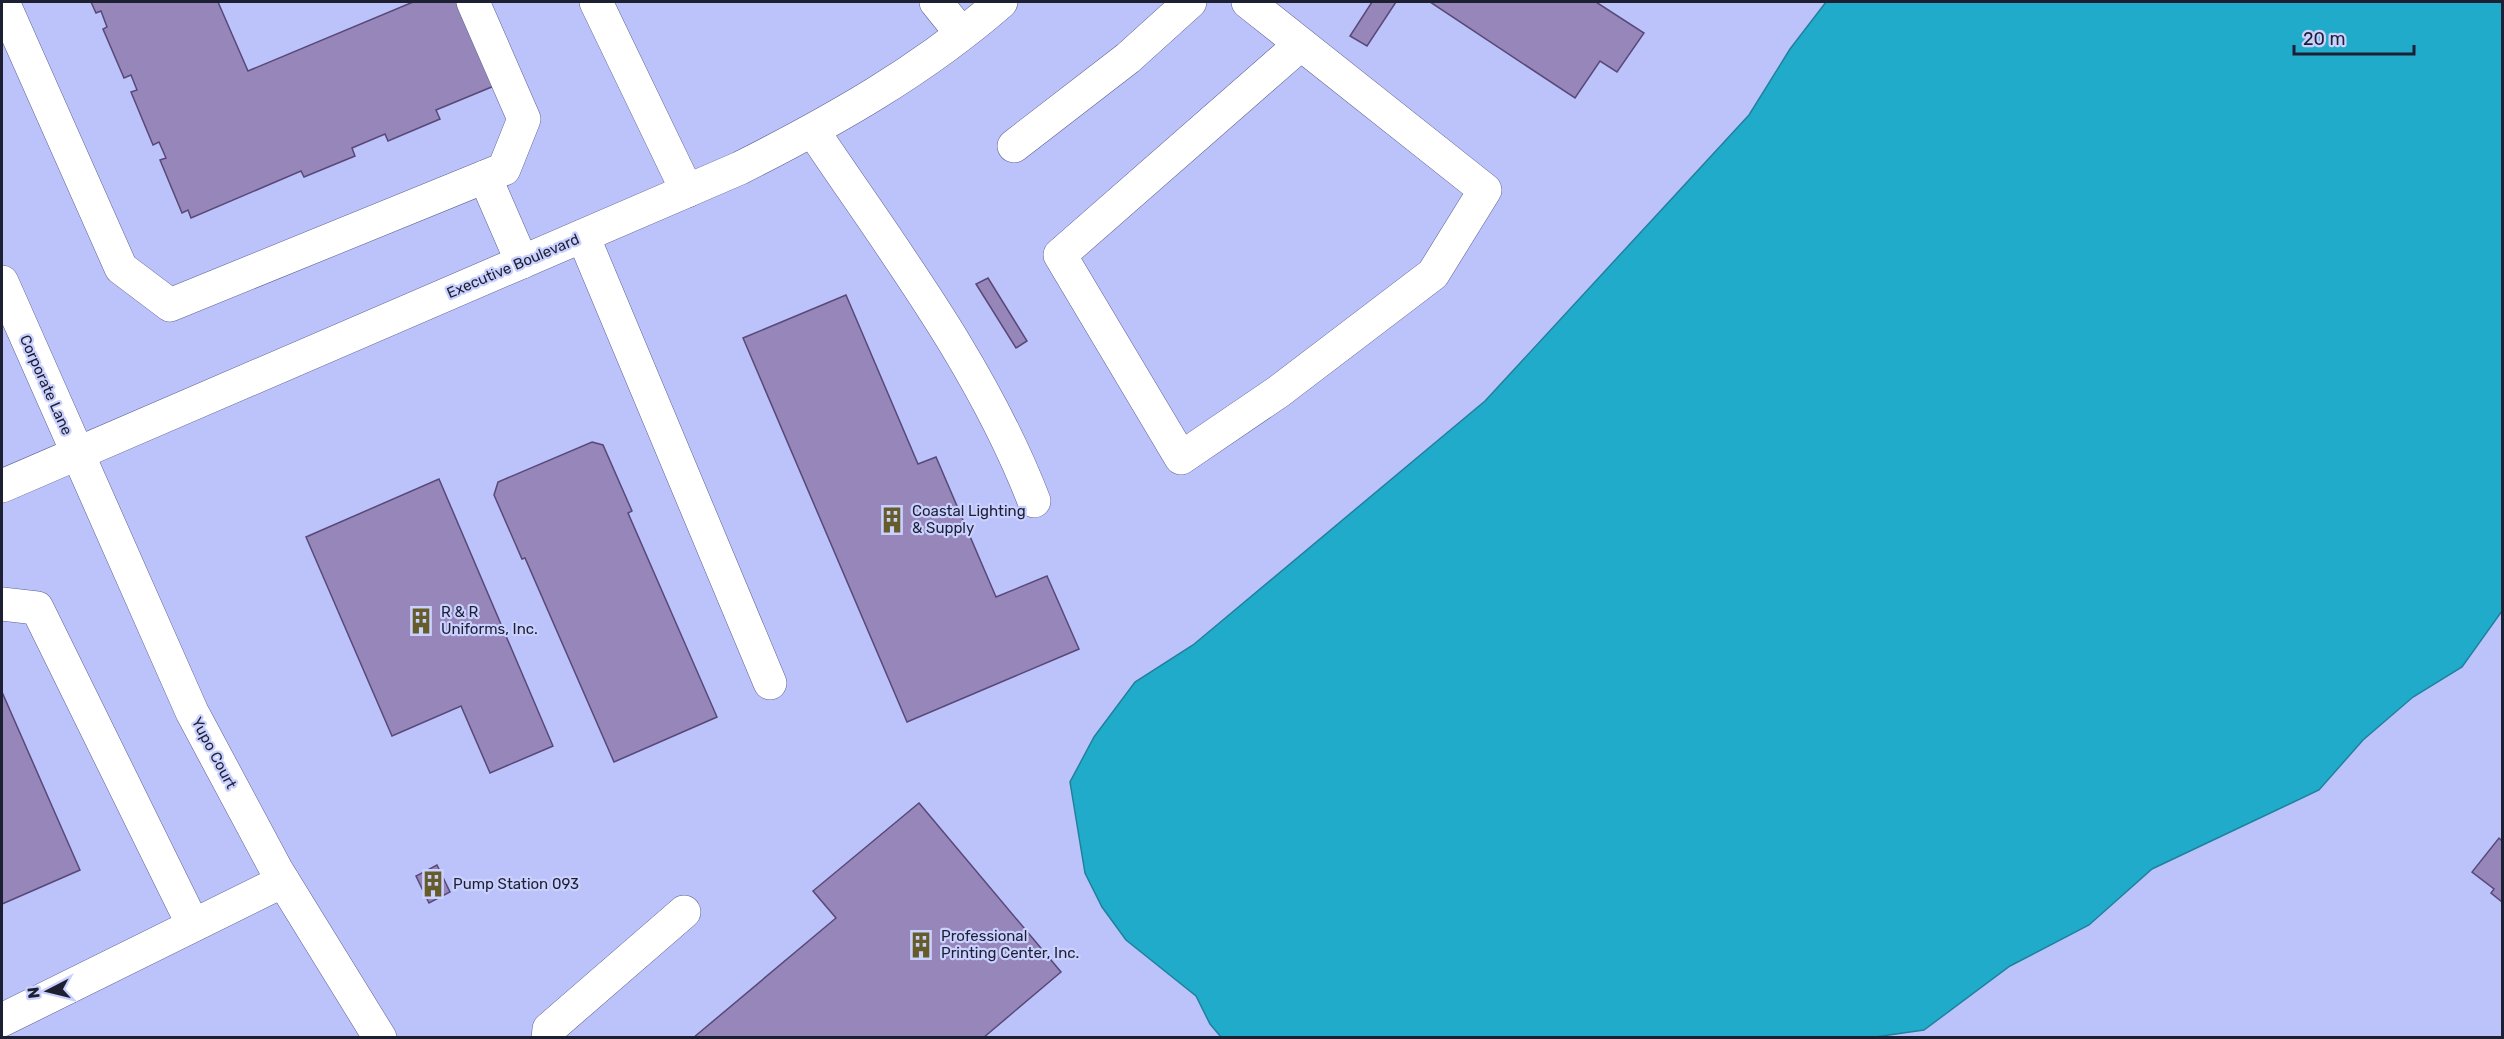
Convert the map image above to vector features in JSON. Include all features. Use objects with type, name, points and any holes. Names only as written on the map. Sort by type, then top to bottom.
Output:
[{"type":"street","points":[[3,2],[121,268],[170,305],[504,169],[524,119],[473,2]]},
{"type":"street","points":[[596,2],[687,191]]},
{"type":"street","points":[[936,2],[961,33]]},
{"type":"street","name":"Executive Boulevard","points":[[2,486],[740,168],[813,131],[900,79],[1001,2]]},
{"type":"street","points":[[1014,146],[1128,58],[1190,2]]},
{"type":"street","points":[[1248,2],[1301,44],[1485,190],[1433,274],[1278,392],[1181,458],[1060,255],[1301,44]]},
{"type":"street","points":[[813,131],[961,351],[1017,457],[1034,501]]},
{"type":"street","points":[[485,177],[522,262]]},
{"type":"street","points":[[583,236],[770,683]]},
{"type":"street","name":"Corporate Lane","points":[[2,282],[77,454]]},
{"type":"street","name":"Yupo Court","points":[[77,454],[192,712],[283,881],[380,1038]]},
{"type":"street","points":[[2,604],[37,608],[194,925]]},
{"type":"street","points":[[2,1020],[283,881]]},
{"type":"street","points":[[548,1038],[549,1029],[684,912]]},
{"type":"water","points":[[1826,2],[2502,2],[2502,611],[2462,667],[2413,697],[2363,740],[2319,790],[2152,869],[2089,925],[2010,966],[1924,1030],[1868,1038],[1221,1037],[1210,1024],[1196,996],[1126,940],[1102,907],[1085,873],[1070,782],[1094,737],[1135,682],[1193,645],[1485,401],[1749,115],[1790,49]]},
{"type":"building","points":[[91,2],[218,2],[248,71],[413,2],[457,2],[494,86],[436,110],[440,119],[388,141],[385,134],[352,148],[355,156],[304,177],[301,171],[191,218],[188,210],[182,213],[160,160],[166,158],[159,142],[153,145],[131,92],[137,90],[131,75],[124,78],[103,29],[107,27],[101,11],[96,13]]},
{"type":"building","points":[[1372,2],[1396,2],[1367,46],[1350,36]]},
{"type":"building","points":[[1430,2],[1596,2],[1644,33],[1617,72],[1600,61],[1575,98]]},
{"type":"building","points":[[988,278],[1027,341],[1016,348],[976,284]]},
{"type":"building","name":"Coastal Lighting & Supply","points":[[846,295],[918,464],[936,457],[996,597],[1047,576],[1079,649],[907,722],[743,338]]},
{"type":"building","points":[[592,442],[603,445],[632,511],[628,513],[717,717],[614,762],[525,558],[522,559],[494,495],[498,482]]},
{"type":"building","name":"R & R Uniforms, Inc.","points":[[439,479],[553,746],[490,773],[461,706],[392,736],[306,537]]},
{"type":"building","points":[[2,692],[80,870],[2,904]]},
{"type":"building","name":"Professional Printing Center, Inc.","points":[[919,803],[1061,972],[983,1038],[693,1038],[836,918],[813,891]]},
{"type":"building","points":[[2499,838],[2502,841],[2502,902],[2491,893],[2494,889],[2472,872]]},
{"type":"building","name":"Pump Station 093","points":[[437,865],[450,892],[429,903],[416,876]]},
{"type":"place","name":"Coastal Lighting & Supply","points":[[892,520]]},
{"type":"place","name":"R & R Uniforms, Inc.","points":[[421,621]]},
{"type":"place","name":"Pump Station 093","points":[[433,884]]},
{"type":"place","name":"Professional Printing Center, Inc.","points":[[921,945]]}]
